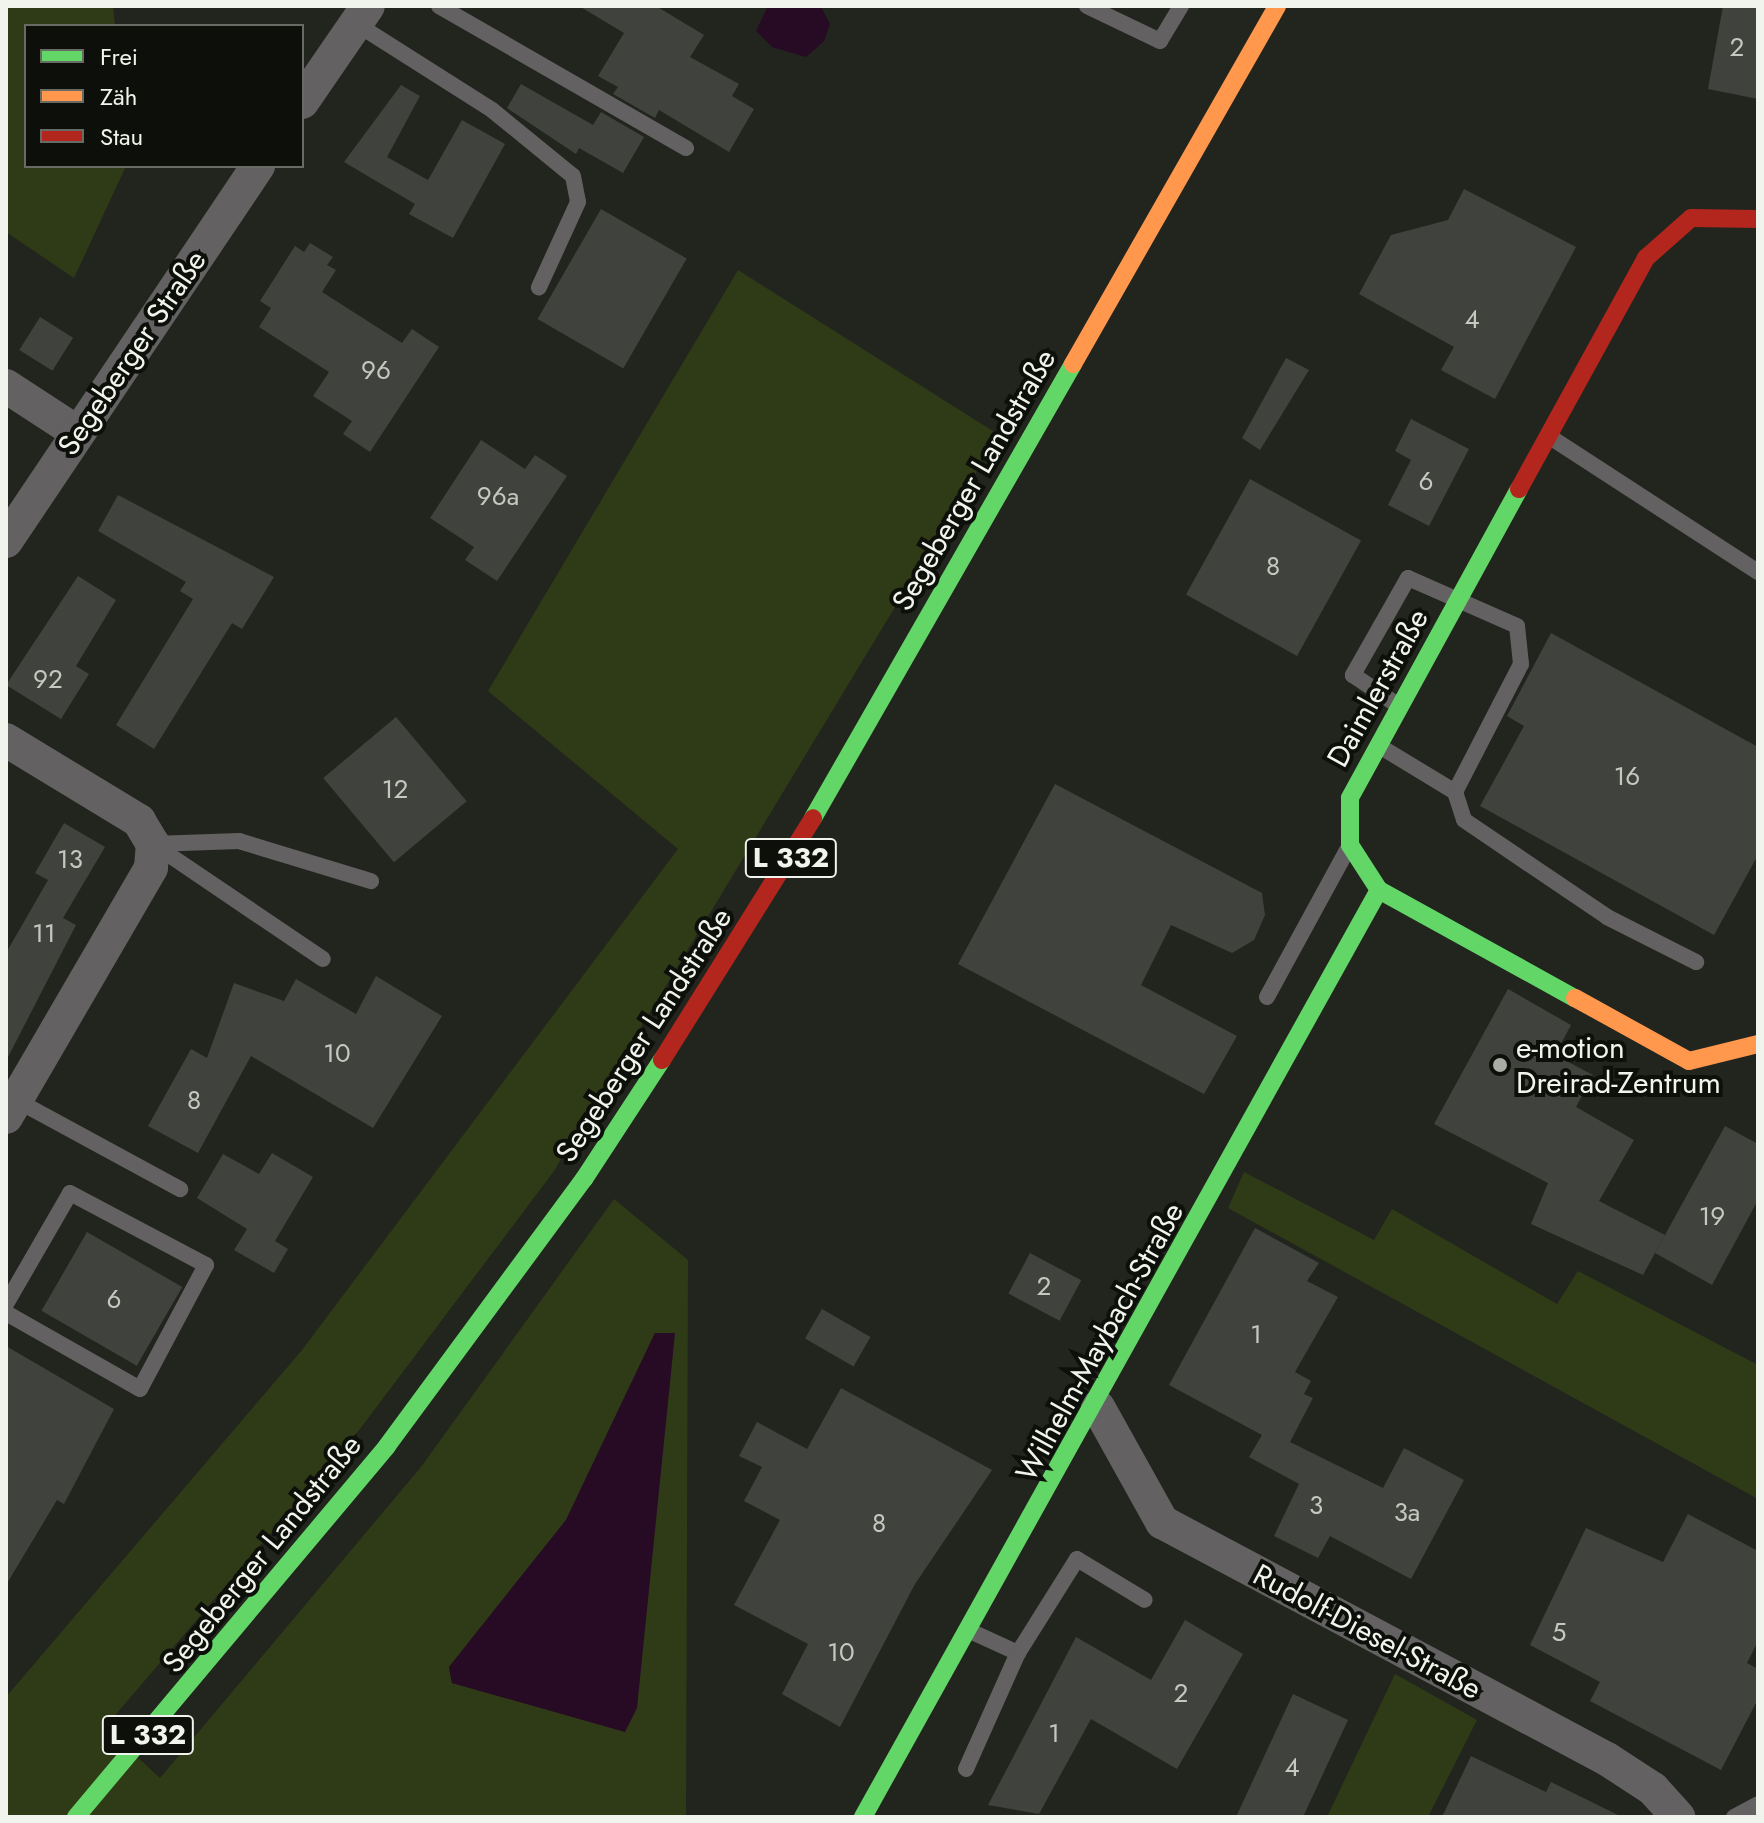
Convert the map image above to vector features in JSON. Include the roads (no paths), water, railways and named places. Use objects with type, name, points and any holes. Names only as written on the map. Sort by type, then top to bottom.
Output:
[{"type":"street","name":"Segeberger Landstraße","points":[[76,1817],[220,1654],[546,1230],[775,885],[1277,6]]},
{"type":"street","points":[[304,99],[361,15]]},
{"type":"street","name":"Segeberger Straße","points":[[6,541],[257,168]]},
{"type":"street","name":"Daimlerstraße","points":[[1350,845],[1350,798],[1548,436],[1667,232],[1715,213],[1758,219]]},
{"type":"street","points":[[6,386],[78,433]]},
{"type":"street","points":[[6,740],[139,821],[153,844],[151,868],[11,1108]]},
{"type":"street","points":[[1350,845],[1379,890],[1689,1061],[1758,1044]]},
{"type":"street","name":"Wilhelm-Maybach-Straße","points":[[863,1817],[1098,1407],[1379,890]]},
{"type":"street","name":"Rudolf-Diesel-Straße","points":[[1098,1407],[1162,1522],[1607,1759],[1653,1789],[1678,1817]]},
{"type":"lane","points":[[439,6],[686,148]]},
{"type":"lane","points":[[1087,6],[1160,41],[1181,6]]},
{"type":"lane","points":[[361,15],[492,110],[573,176],[578,202],[539,287]]},
{"type":"lane","points":[[1548,436],[1758,572]]},
{"type":"lane","points":[[1400,706],[1357,682],[1355,669],[1408,578],[1517,626],[1524,640],[1521,664],[1455,792]]},
{"type":"lane","points":[[1379,746],[1455,792],[1464,820],[1607,917],[1696,962]]},
{"type":"lane","points":[[153,844],[239,841],[371,881]]},
{"type":"lane","points":[[153,844],[323,959]]},
{"type":"lane","points":[[1267,997],[1350,845]]},
{"type":"lane","points":[[11,1108],[180,1189]]},
{"type":"lane","points":[[6,1304],[70,1193],[206,1265],[140,1389],[6,1313]]},
{"type":"lane","points":[[966,1769],[1018,1653],[1077,1559],[1145,1600]]},
{"type":"lane","points":[[970,1631],[1018,1653]]},
{"type":"lane","points":[[1734,1817],[1758,1804]]},
{"type":"place","name":"e-motion Dreirad-Zentrum","points":[[1500,1065]]}]
